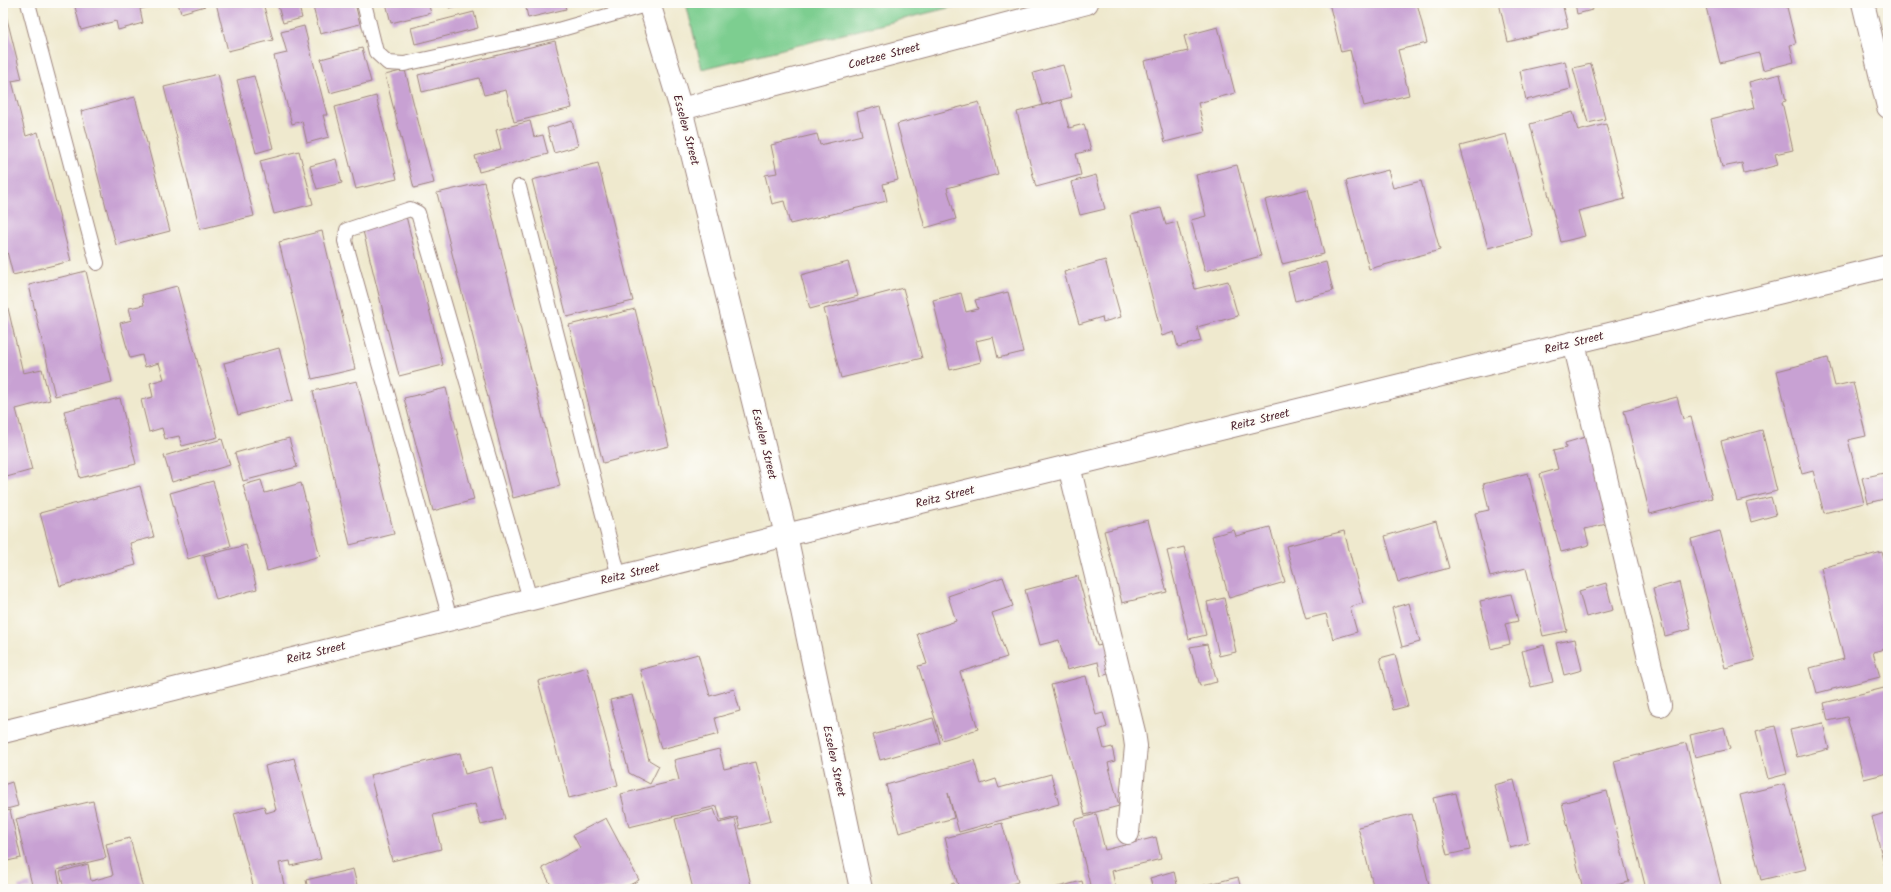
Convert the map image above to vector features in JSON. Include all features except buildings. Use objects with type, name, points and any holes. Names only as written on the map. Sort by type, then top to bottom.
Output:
[{"type":"street","name":"Coetzee Street","points":[[681,109],[1087,3]]},
{"type":"street","points":[[1863,3],[1888,107]]},
{"type":"street","name":"Esselen Street","points":[[649,4],[681,109],[786,535],[861,889]]},
{"type":"street","name":"Reitz Street","points":[[3,732],[786,535],[1888,266]]},
{"type":"street","points":[[1574,343],[1660,705]]},
{"type":"street","points":[[1069,466],[1134,732],[1136,746],[1128,833]]},
{"type":"lane","points":[[28,3],[97,263]]},
{"type":"lane","points":[[364,3],[376,52],[388,63],[404,64],[551,32],[649,4]]},
{"type":"lane","points":[[520,187],[619,577]]},
{"type":"lane","points":[[450,619],[345,241],[346,230],[410,209],[418,213],[530,599]]},
{"type":"green space","points":[[686,3],[968,3],[702,69]]}]
